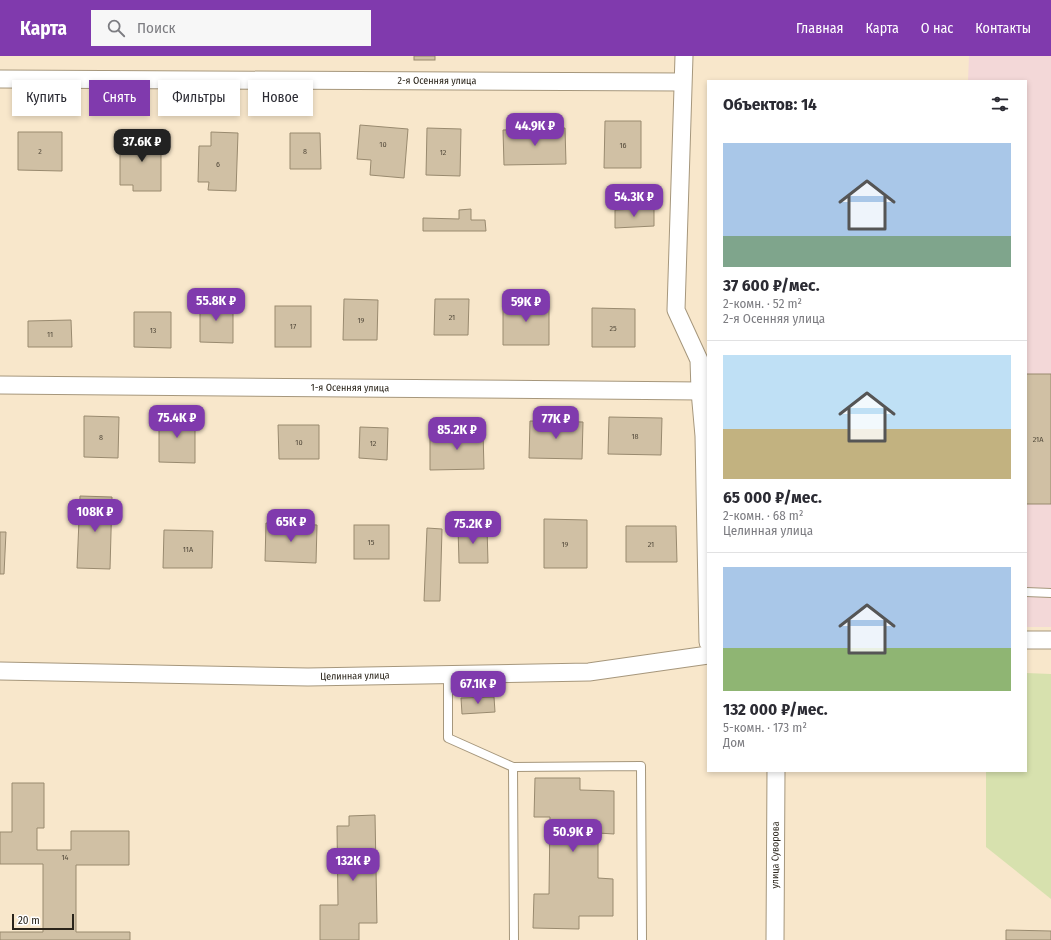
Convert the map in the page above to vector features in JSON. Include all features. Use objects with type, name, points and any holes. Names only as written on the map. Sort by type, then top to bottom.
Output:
[{"type":"street","points":[[684,56],[676,310],[699,360],[704,436],[707,590]]},
{"type":"street","name":"2-я Осенняя улица","points":[[0,79],[682,82]]},
{"type":"street","name":"1-я Осенняя улица","points":[[0,385],[700,391]]},
{"type":"street","points":[[1027,640],[1051,640]]},
{"type":"street","name":"Целинная улица","points":[[0,671],[308,677],[589,672],[707,655]]},
{"type":"street","name":"улица Суворова","points":[[775,940],[776,772]]},
{"type":"lane","points":[[1027,592],[1051,593]]},
{"type":"lane","points":[[448,674],[448,738],[512,767],[641,766],[642,940]]},
{"type":"lane","points":[[512,767],[514,940]]},
{"type":"shaded area","points":[[969,56],[1051,56],[1051,627],[1027,627],[1027,80],[968,80]]},
{"type":"green space","points":[[1027,673],[1051,674],[1051,899],[986,847],[986,772],[1027,772]]},
{"type":"building","points":[[414,56],[435,56],[435,60],[414,60]]},
{"type":"building","points":[[605,121],[641,121],[641,168],[604,168]]},
{"type":"building","points":[[360,125],[408,129],[404,178],[370,175],[371,160],[357,159]]},
{"type":"building","points":[[427,128],[461,129],[460,176],[426,175]]},
{"type":"building","points":[[565,128],[566,164],[504,165],[503,130]]},
{"type":"building","points":[[18,132],[62,132],[62,171],[18,170]]},
{"type":"building","points":[[211,132],[238,133],[236,191],[208,190],[209,182],[198,182],[199,146],[211,146]]},
{"type":"building","points":[[290,133],[320,133],[321,169],[290,169]]},
{"type":"building","points":[[133,134],[161,134],[161,191],[133,191],[133,185],[120,185],[120,148],[133,148]]},
{"type":"building","points":[[654,208],[654,226],[615,228],[615,210]]},
{"type":"building","points":[[471,209],[471,220],[485,220],[486,231],[423,231],[423,218],[459,219],[459,210]]},
{"type":"building","points":[[344,299],[378,300],[377,340],[343,340]]},
{"type":"building","points":[[435,299],[469,299],[468,335],[434,335]]},
{"type":"building","points":[[549,301],[549,345],[503,345],[503,302]]},
{"type":"building","points":[[200,302],[233,303],[233,343],[200,342]]},
{"type":"building","points":[[275,306],[311,306],[311,347],[275,347]]},
{"type":"building","points":[[592,308],[635,309],[635,347],[592,347]]},
{"type":"building","points":[[134,312],[171,312],[171,348],[134,347]]},
{"type":"building","points":[[71,320],[72,347],[28,347],[28,321]]},
{"type":"building","points":[[1027,374],[1051,374],[1051,504],[1027,504]]},
{"type":"building","points":[[84,416],[119,417],[118,458],[84,457]]},
{"type":"building","points":[[159,416],[195,416],[195,463],[159,462]]},
{"type":"building","points":[[609,417],[662,418],[661,455],[608,454]]},
{"type":"building","points":[[530,421],[583,422],[582,459],[529,458]]},
{"type":"building","points":[[278,425],[319,425],[319,459],[279,459]]},
{"type":"building","points":[[360,427],[388,428],[387,460],[359,458]]},
{"type":"building","points":[[483,432],[484,469],[430,470],[430,433]]},
{"type":"building","points":[[80,496],[112,497],[110,569],[77,568]]},
{"type":"building","points":[[544,519],[587,520],[587,568],[544,568]]},
{"type":"building","points":[[266,523],[317,525],[316,563],[265,561]]},
{"type":"building","points":[[354,525],[389,525],[389,559],[354,559]]},
{"type":"building","points":[[626,526],[676,526],[677,562],[626,562]]},
{"type":"building","points":[[458,527],[487,527],[488,563],[459,563]]},
{"type":"building","points":[[427,528],[442,529],[440,601],[424,601]]},
{"type":"building","points":[[164,530],[213,531],[212,568],[163,568]]},
{"type":"building","points":[[0,532],[6,532],[4,574],[0,574]]},
{"type":"building","points":[[494,697],[495,712],[462,714],[461,698]]},
{"type":"building","points":[[535,778],[580,778],[580,790],[614,791],[614,834],[598,833],[598,878],[613,879],[613,916],[579,916],[579,929],[533,928],[534,894],[549,894],[550,817],[534,817]]},
{"type":"building","points":[[12,783],[44,783],[44,828],[37,828],[37,850],[71,850],[71,831],[129,831],[129,865],[76,865],[76,932],[130,932],[130,940],[0,940],[0,932],[43,932],[43,864],[0,864],[0,832],[12,832]]},
{"type":"building","points":[[375,815],[377,923],[359,923],[359,940],[320,940],[320,905],[338,905],[337,826],[349,826],[349,816]]},
{"type":"building","points":[[1006,930],[1051,931],[1051,940],[1006,940]]}]
